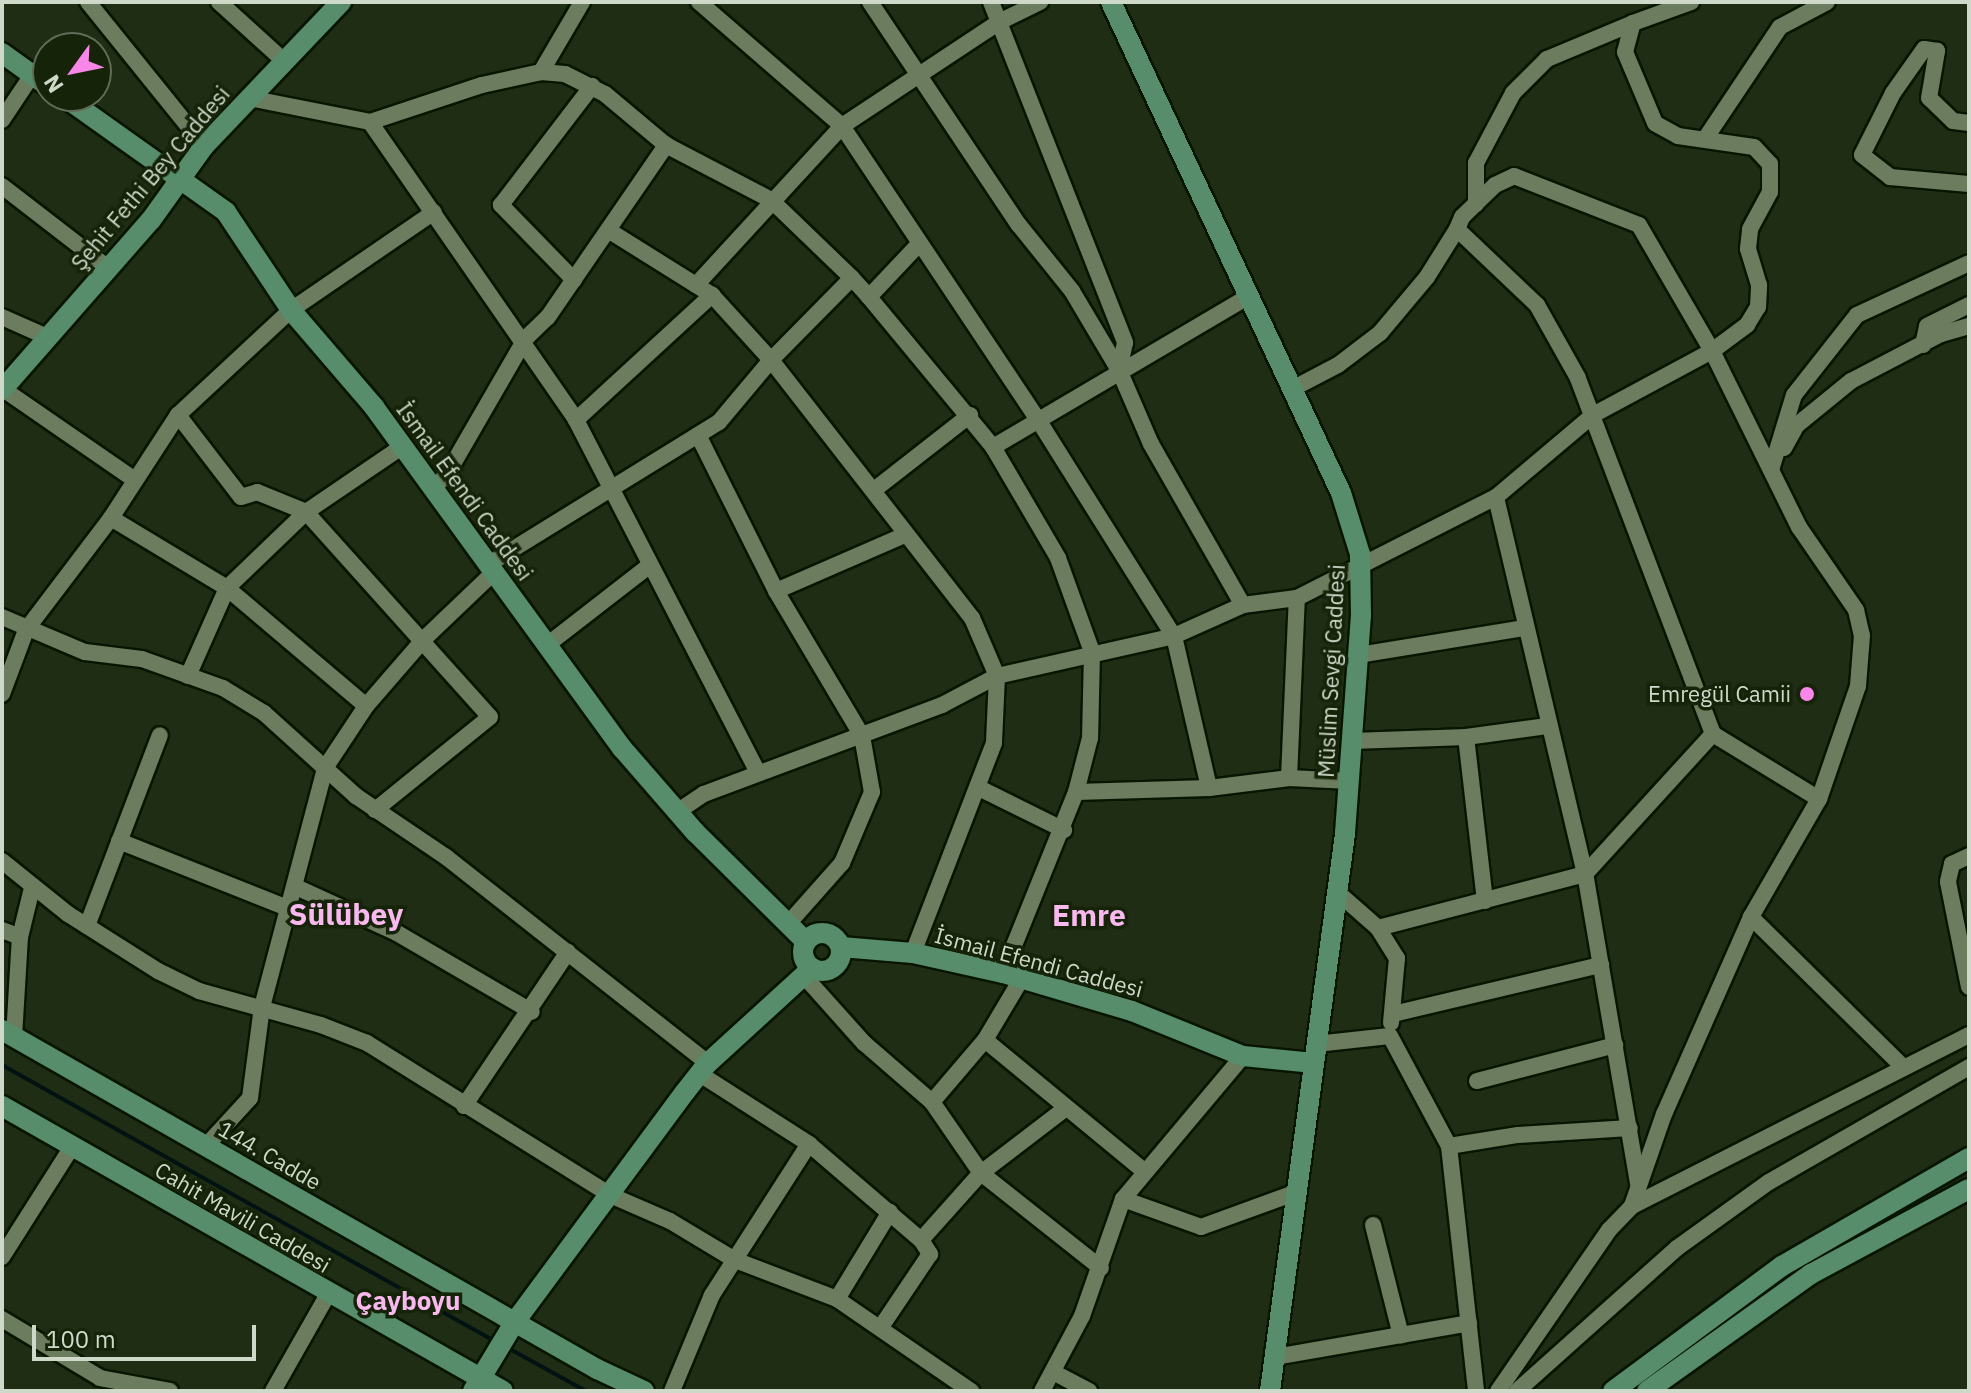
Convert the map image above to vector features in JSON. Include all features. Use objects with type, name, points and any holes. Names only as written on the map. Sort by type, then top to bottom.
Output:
[{"type":"street","points":[[88,2],[204,146]]},
{"type":"street","points":[[219,2],[284,61]]},
{"type":"street","name":"Şehit Fethi Bey Caddesi","points":[[2,390],[184,178],[204,146],[341,2]]},
{"type":"street","points":[[541,72],[582,2]]},
{"type":"street","points":[[870,2],[921,73],[1119,370],[1151,444],[1243,605]]},
{"type":"street","points":[[991,2],[1125,343],[1119,370]]},
{"type":"street","points":[[696,285],[842,126],[999,22],[1040,2]]},
{"type":"street","name":"Müslim Sevgi Caddesi","points":[[1111,2],[1341,493],[1362,568],[1350,781],[1270,1391]]},
{"type":"street","points":[[1476,204],[1476,163],[1513,93],[1547,59],[1691,2]]},
{"type":"street","points":[[1705,139],[1780,27],[1827,2]]},
{"type":"street","points":[[707,5],[842,126],[918,245],[1037,418],[1174,636],[1209,788]]},
{"type":"street","points":[[677,812],[704,794],[942,705],[997,676],[1092,652],[1174,636],[1243,605],[1297,598],[1362,568],[1496,497],[1593,415],[1712,351],[1747,325],[1758,307],[1759,285],[1748,249],[1750,229],[1770,192],[1770,164],[1754,147],[1678,136],[1655,123],[1625,52],[1633,23]]},
{"type":"street","points":[[1969,123],[1953,121],[1929,98],[1937,51],[1924,49],[1893,93],[1862,155],[1890,177],[1969,184]]},
{"type":"street","points":[[2,53],[32,74]]},
{"type":"street","points":[[249,98],[370,122],[482,85],[541,72],[565,74],[592,86],[666,145],[771,200],[852,278],[970,415],[993,447],[1058,558],[1092,652],[1090,738],[1064,830],[985,1040],[932,1102]]},
{"type":"street","points":[[574,280],[501,205],[592,86]]},
{"type":"street","points":[[2,120],[32,88]]},
{"type":"street","name":"İsmail Efendi Caddesi","points":[[87,112],[184,178],[226,212],[291,310],[403,446],[547,645],[677,812],[806,942]]},
{"type":"street","points":[[370,122],[525,339],[576,420],[612,484],[649,566],[758,772]]},
{"type":"street","points":[[434,487],[446,476],[525,339],[574,280],[666,145]]},
{"type":"street","points":[[1292,389],[1338,365],[1380,333],[1427,277],[1476,204],[1514,176],[1639,225],[1712,351],[1799,527],[1856,610],[1862,635],[1858,686],[1819,799],[1751,917],[1664,1114],[1632,1206]]},
{"type":"street","points":[[2,186],[108,268]]},
{"type":"street","points":[[2,694],[26,630],[111,518],[178,415],[291,310],[434,212]]},
{"type":"street","points":[[1457,229],[1537,305],[1593,415],[1713,734],[1819,799]]},
{"type":"street","points":[[608,230],[712,295],[771,360],[972,618],[997,676],[994,743],[913,953]]},
{"type":"street","points":[[869,297],[918,245]]},
{"type":"street","points":[[1771,470],[1794,395],[1857,315],[1969,263]]},
{"type":"street","points":[[206,1146],[250,1098],[262,1007],[325,768],[366,706],[491,568],[612,484],[719,422],[771,360],[852,278]]},
{"type":"street","points":[[576,420],[712,295]]},
{"type":"street","points":[[993,447],[1037,418],[1249,296]]},
{"type":"street","points":[[1923,345],[1927,326],[1969,305]]},
{"type":"street","points":[[2,317],[47,337]]},
{"type":"street","points":[[1771,470],[1797,425],[1851,381],[1969,326]]},
{"type":"street","points":[[2,390],[135,480]]},
{"type":"street","points":[[178,415],[241,497],[257,492],[306,512],[424,639],[490,717],[375,810]]},
{"type":"street","points":[[874,490],[970,415]]},
{"type":"street","points":[[698,435],[776,591],[862,736],[872,792],[864,821],[842,863],[787,925]]},
{"type":"street","points":[[188,676],[227,588],[306,512],[403,446]]},
{"type":"street","points":[[1496,497],[1547,726],[1585,874],[1639,1186]]},
{"type":"street","points":[[111,518],[227,588],[366,706]]},
{"type":"street","points":[[776,591],[905,535]]},
{"type":"street","points":[[547,645],[649,566]]},
{"type":"street","points":[[1289,778],[1297,598]]},
{"type":"street","points":[[2,617],[26,630],[85,652],[142,659],[223,688],[264,713],[375,810],[446,857],[568,952],[704,1069],[809,1144],[921,1240],[930,1254],[881,1327]]},
{"type":"street","points":[[1358,655],[1525,628]]},
{"type":"street","points":[[1353,741],[1466,737],[1547,726]]},
{"type":"street","points":[[1378,928],[1585,874],[1713,734]]},
{"type":"street","points":[[87,926],[160,735]]},
{"type":"street","points":[[1466,737],[1485,901]]},
{"type":"street","points":[[1076,792],[1209,788],[1289,778],[1350,781]]},
{"type":"street","points":[[979,788],[1064,830]]},
{"type":"street","points":[[119,841],[290,909]]},
{"type":"street","points":[[1969,856],[1952,864],[1948,882],[1969,987]]},
{"type":"street","points":[[2,861],[32,888],[87,926],[199,991],[262,1007],[367,1043],[610,1195],[670,1221],[735,1260],[837,1299],[971,1391]]},
{"type":"street","points":[[296,887],[410,940],[532,1012]]},
{"type":"street","points":[[8,1034],[20,937],[32,888]]},
{"type":"street","points":[[1337,892],[1378,928],[1397,958],[1390,1036],[1449,1146],[1476,1391]]},
{"type":"street","points":[[1751,917],[1903,1067]]},
{"type":"street","points":[[2,930],[20,937]]},
{"type":"street","points":[[480,1378],[509,1330],[704,1069],[808,972],[832,969],[840,959],[841,947],[828,934],[806,942],[803,954],[808,972],[864,1043],[932,1102],[981,1173],[1101,1268]]},
{"type":"street","name":"İsmail Efendi Caddesi","points":[[841,947],[913,953],[1012,975],[1132,1011],[1243,1056],[1315,1054]]},
{"type":"street","points":[[464,1106],[532,1012],[568,952]]},
{"type":"street","points":[[1393,1014],[1601,965]]},
{"type":"street","name":"144. Cadde","points":[[8,1034],[206,1146],[509,1330],[644,1391]]},
{"type":"street","points":[[1498,1391],[1609,1230],[1632,1206],[1969,1035]]},
{"type":"street","points":[[1315,1054],[1390,1036]]},
{"type":"street","points":[[985,1040],[1144,1171]]},
{"type":"street","points":[[1477,1081],[1615,1045]]},
{"type":"street","points":[[1042,1391],[1101,1268],[1123,1199],[1243,1056]]},
{"type":"street","points":[[1517,1391],[1677,1248],[1769,1182],[1969,1067]]},
{"type":"street","name":"Cahit Mavili Caddesi","points":[[2,1106],[503,1391]]},
{"type":"street","points":[[921,1240],[981,1173],[1066,1108]]},
{"type":"street","points":[[1449,1146],[1518,1135],[1630,1128]]},
{"type":"street","points":[[672,1391],[712,1295],[809,1144]]},
{"type":"street","points":[[2,1257],[73,1145]]},
{"type":"street","points":[[1613,1391],[1782,1266],[1969,1158]]},
{"type":"street","points":[[1647,1391],[1811,1274],[1969,1189]]},
{"type":"street","points":[[1123,1199],[1201,1227],[1297,1192]]},
{"type":"street","points":[[837,1299],[890,1212]]},
{"type":"street","points":[[1373,1225],[1401,1336]]},
{"type":"street","points":[[273,1391],[328,1294]]},
{"type":"street","points":[[2,1319],[100,1378],[170,1391]]},
{"type":"street","points":[[1275,1357],[1469,1323]]},
{"type":"street","points":[[1053,1372],[1089,1391]]},
{"type":"waterway","points":[[2,1065],[496,1342]]},
{"type":"waterway","points":[[508,1348],[586,1391]]},
{"type":"place","name":"Emregül Camii","points":[[1807,694]]},
{"type":"district","name":"Sülübey","points":[[346,914]]},
{"type":"district","name":"Emre","points":[[1089,915]]},
{"type":"district","name":"Çayboyu","points":[[408,1301]]}]
